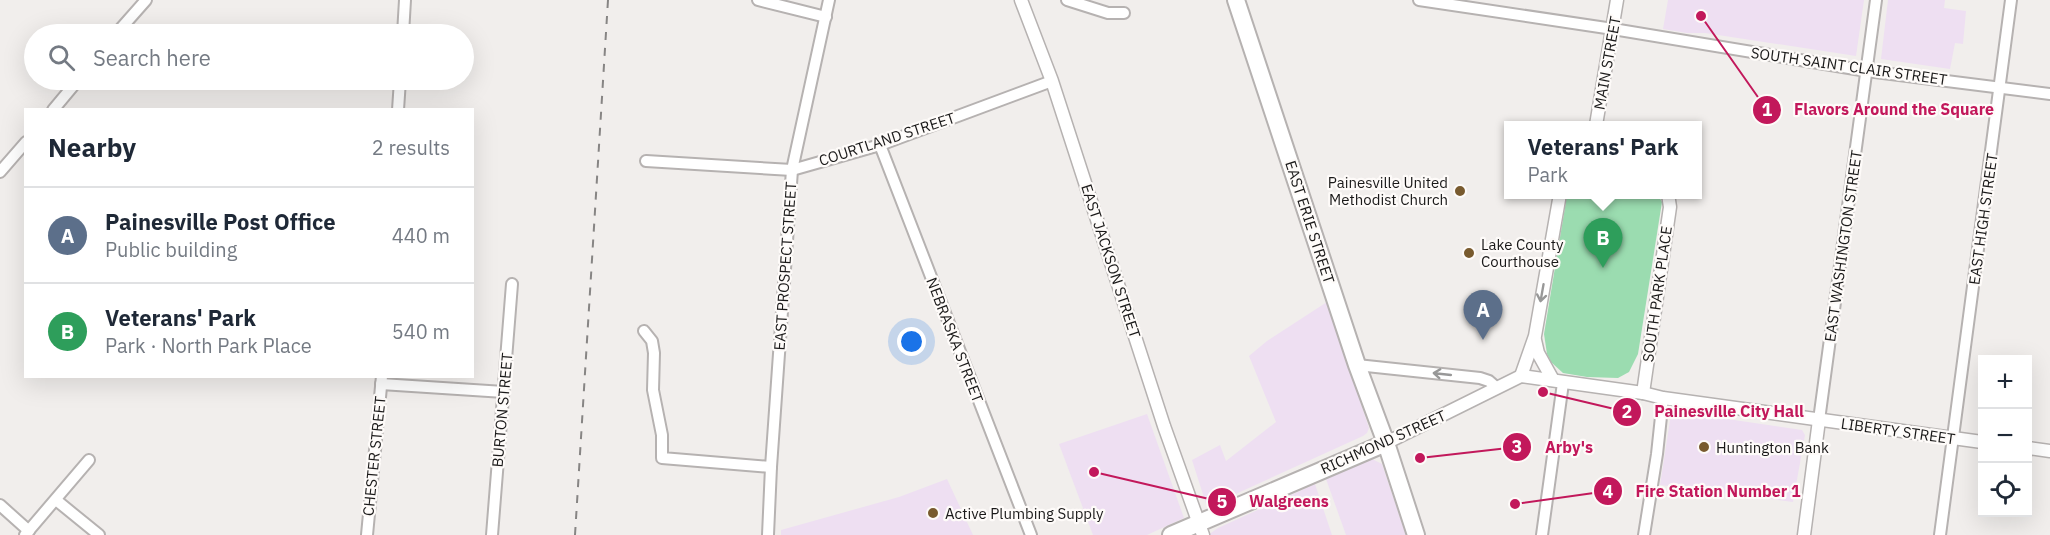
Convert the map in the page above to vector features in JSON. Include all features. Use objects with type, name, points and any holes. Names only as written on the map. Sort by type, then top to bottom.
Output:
[{"type":"main road","name":"EAST ERIE STREET","points":[[1237,1],[1357,365],[1386,443],[1416,535]]},
{"type":"main road","name":"RICHMOND STREET","points":[[1171,535],[1201,529],[1386,443]]},
{"type":"street","points":[[125,24],[146,0]]},
{"type":"street","points":[[404,24],[405,0]]},
{"type":"street","points":[[758,0],[826,16]]},
{"type":"street","name":"EAST PROSPECT STREET","points":[[768,535],[792,170],[829,0]]},
{"type":"street","name":"EAST JACKSON STREET","points":[[1021,0],[1052,81],[1164,426],[1201,529]]},
{"type":"street","points":[[1066,0],[1108,13],[1124,13]]},
{"type":"street","name":"SOUTH SAINT CLAIR STREET","points":[[1419,0],[1867,71],[2050,94]]},
{"type":"street","name":"MAIN STREET","points":[[1597,121],[1617,0]]},
{"type":"street","name":"EAST WASHINGTON STREET","points":[[1819,420],[1876,0]]},
{"type":"street","name":"EAST HIGH STREET","points":[[1940,535],[2011,0]]},
{"type":"street","name":"COURTLAND STREET","points":[[646,161],[792,170],[880,145],[1052,81]]},
{"type":"street","points":[[55,108],[70,90]]},
{"type":"street","points":[[398,108],[399,90]]},
{"type":"street","points":[[0,172],[24,144]]},
{"type":"street","name":"NEBRASKA STREET","points":[[880,145],[1031,535]]},
{"type":"street","points":[[1558,382],[1521,376],[1535,336],[1559,199]]},
{"type":"street","name":"SOUTH PARK PLACE","points":[[1643,393],[1670,207],[1669,199]]},
{"type":"street","name":"BURTON STREET","points":[[492,535],[512,284]]},
{"type":"street","points":[[644,331],[652,341],[654,353],[652,390],[662,435],[662,458],[771,467]]},
{"type":"street","points":[[1535,336],[1538,353],[1558,382],[1542,535]]},
{"type":"street","points":[[1357,365],[1480,378],[1489,381],[1497,388]]},
{"type":"street","name":"RICHMOND STREET","points":[[1386,443],[1521,376]]},
{"type":"street","points":[[382,380],[504,392]]},
{"type":"street","name":"CHESTER STREET","points":[[366,535],[382,380]]},
{"type":"street","name":"LIBERTY STREET","points":[[1558,382],[1978,441]]},
{"type":"street","points":[[1644,535],[1664,398]]},
{"type":"street","points":[[1804,535],[1819,420]]},
{"type":"street","points":[[2032,449],[2050,451]]},
{"type":"street","points":[[0,505],[27,533],[89,460]]},
{"type":"street","points":[[56,500],[99,535]]},
{"type":"shaded area","points":[[1668,0],[1864,0],[1856,56],[1705,33],[1663,29]]},
{"type":"shaded area","points":[[1888,0],[1945,0],[1944,8],[1966,11],[1963,44],[1955,43],[1950,69],[1881,59]]},
{"type":"shaded area","points":[[1327,302],[1369,428],[1367,433],[1207,507],[1192,460],[1220,445],[1226,461],[1276,422],[1249,356],[1267,341]]},
{"type":"shaded area","points":[[1673,411],[1802,430],[1805,435],[1793,502],[1660,485]]},
{"type":"shaded area","points":[[1147,414],[1184,518],[1147,535],[1093,535],[1059,444]]},
{"type":"shaded area","points":[[1372,459],[1382,464],[1406,535],[1346,535],[1326,479]]},
{"type":"shaded area","points":[[947,479],[973,535],[781,535],[781,530],[899,497]]},
{"type":"shaded area","points":[[1315,484],[1332,535],[1208,535],[1218,528]]},
{"type":"green space","points":[[1566,199],[1660,199],[1662,202],[1638,354],[1629,372],[1618,378],[1587,377],[1563,373],[1551,362],[1547,354],[1544,334]]},
{"type":"railway","points":[[575,535],[608,0]]},
{"type":"place","name":"Flavors Around the Square","points":[[1701,16]]},
{"type":"place","name":"Painesville United Methodist Church","points":[[1460,191]]},
{"type":"place","name":"Lake County Courthouse","points":[[1469,253]]},
{"type":"place","name":"Veterans' Park","points":[[1603,268]]},
{"type":"place","name":"Painesville Post Office","points":[[1483,340]]},
{"type":"place","name":"Painesville City Hall","points":[[1543,392]]},
{"type":"place","name":"Huntington Bank","points":[[1704,447]]},
{"type":"place","name":"Arby's","points":[[1420,458]]},
{"type":"place","name":"Walgreens","points":[[1094,472]]},
{"type":"place","name":"Fire Station Number 1","points":[[1515,504]]},
{"type":"place","name":"Active Plumbing Supply","points":[[933,513]]}]
